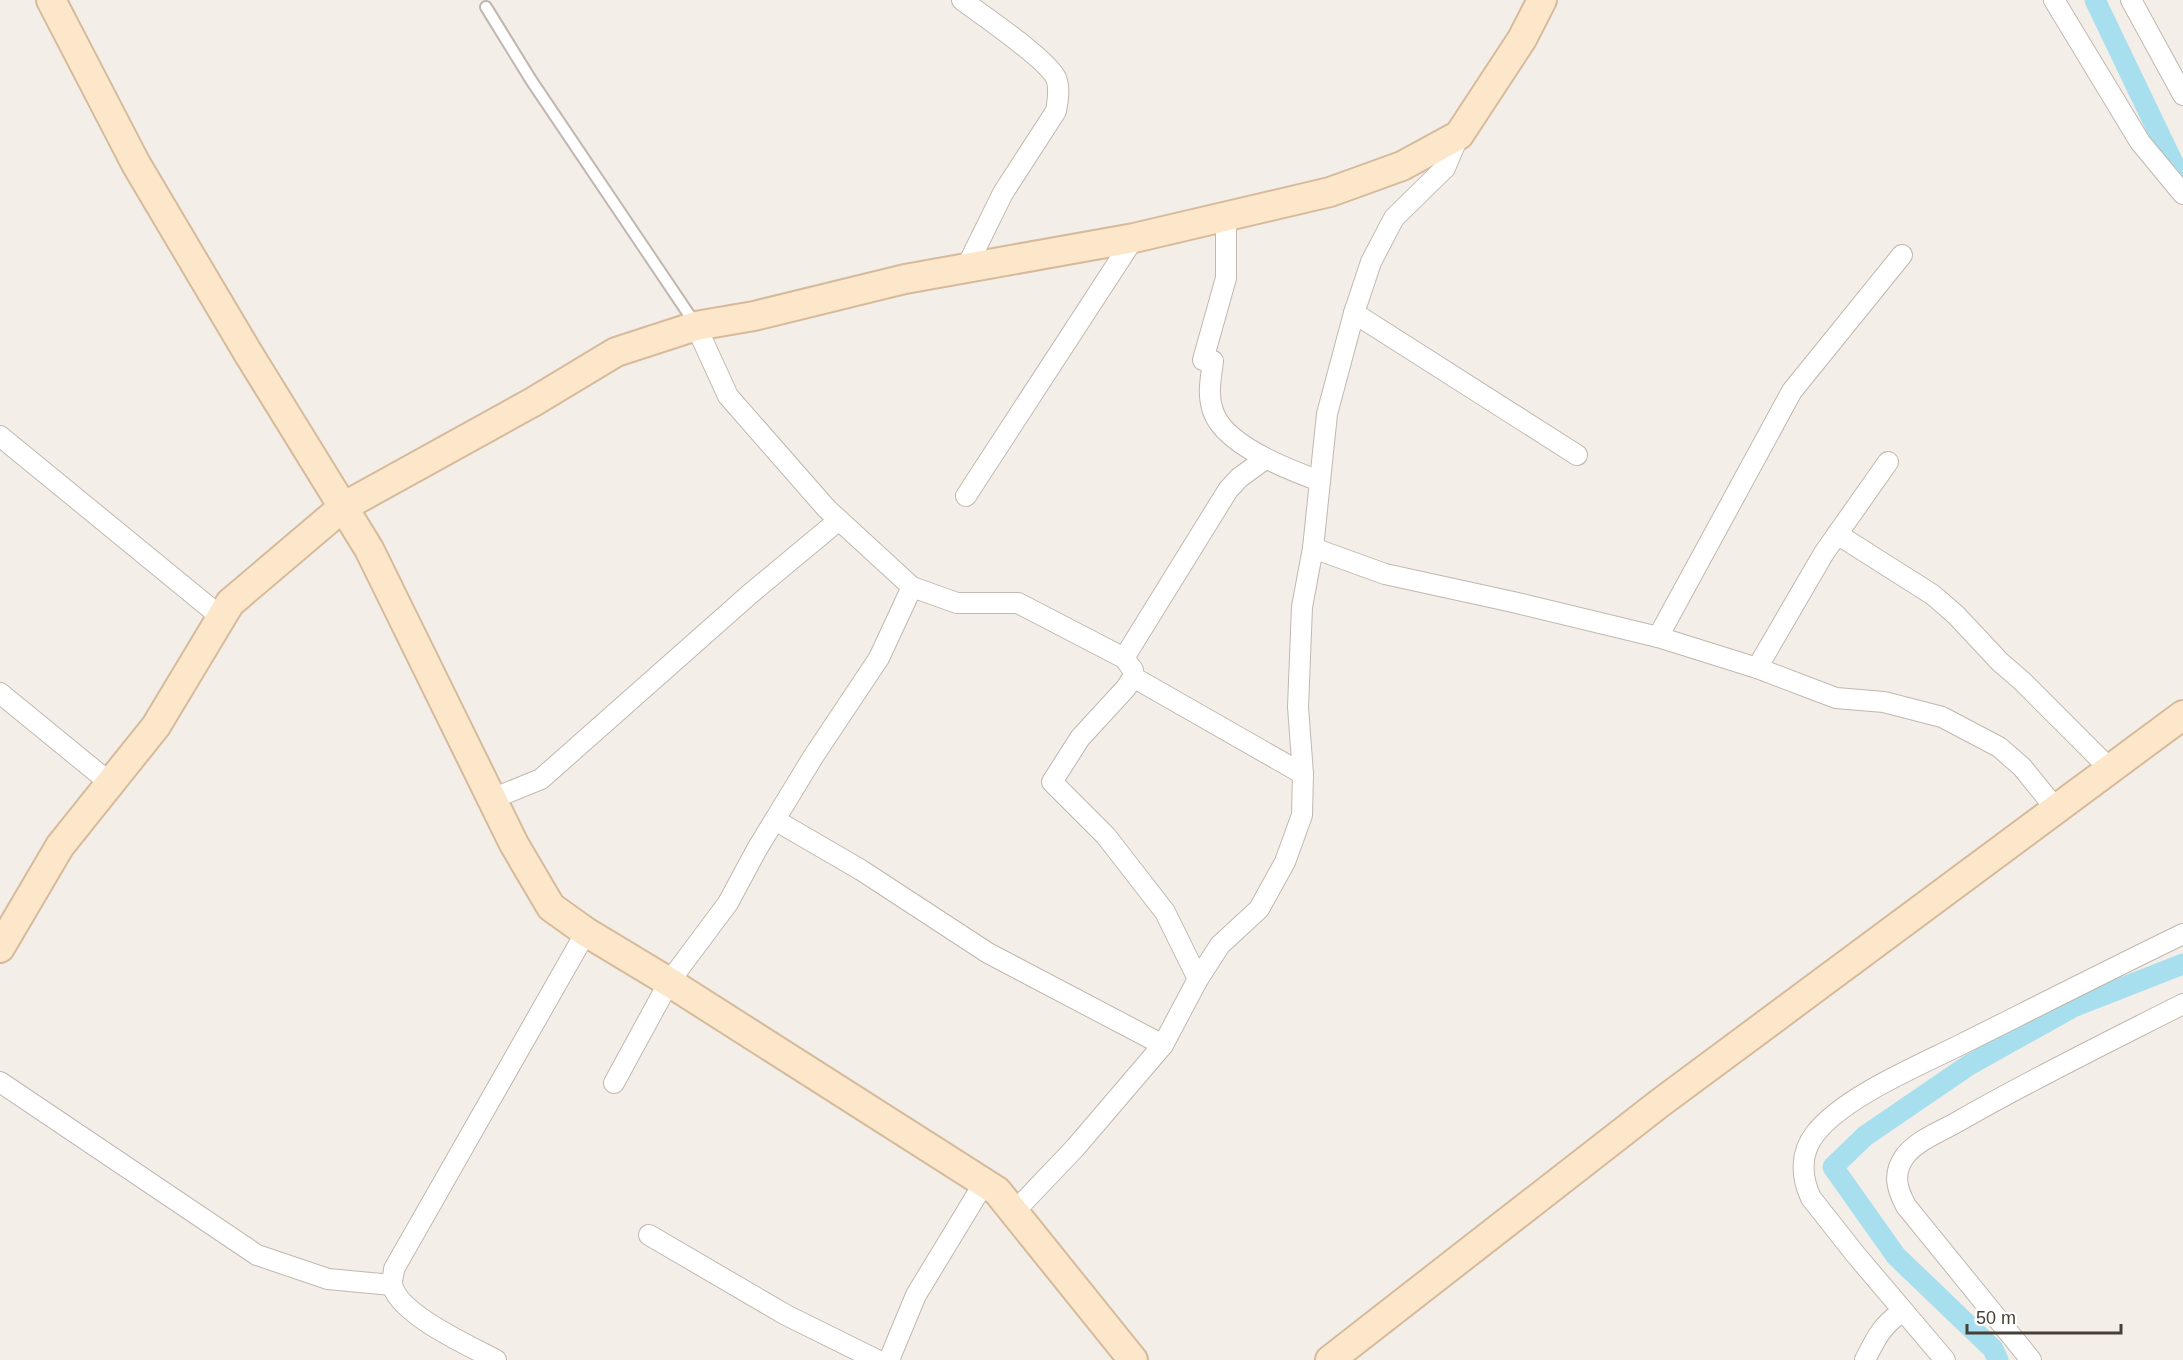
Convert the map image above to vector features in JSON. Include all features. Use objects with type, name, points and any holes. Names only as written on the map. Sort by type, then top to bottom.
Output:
[{"type":"street","points":[[51,0],[136,164],[248,353],[369,549],[514,843],[551,907],[586,932],[669,982],[997,1191],[1133,1360]]},
{"type":"street","points":[[962,0],[1013,37],[1042,63],[1056,78],[1059,97],[1056,111],[1004,193],[966,268]]},
{"type":"street","points":[[1014,1212],[1075,1148],[1163,1045],[1198,979],[1220,945],[1259,909],[1285,862],[1302,814],[1303,774],[1298,707],[1302,607],[1313,548],[1327,414],[1354,313],[1371,262],[1394,218],[1445,168],[1459,135],[1522,39],[1542,0]]},
{"type":"street","points":[[2054,0],[2140,142],[2183,194]]},
{"type":"street","points":[[2131,0],[2183,95]]},
{"type":"street","points":[[0,948],[60,846],[156,726],[230,603],[343,507],[523,407],[616,352],[696,326],[754,316],[905,279],[1134,238],[1330,192],[1402,166],[1459,135]]},
{"type":"street","points":[[1226,216],[1226,278],[1208,360],[1209,391],[1213,413],[1235,438],[1265,459],[1282,468],[1320,481]]},
{"type":"street","points":[[966,496],[1134,238]]},
{"type":"street","points":[[1658,637],[1792,391],[1902,255]]},
{"type":"street","points":[[1354,313],[1577,455]]},
{"type":"street","points":[[696,326],[728,396],[827,509],[912,587],[957,603],[1018,603],[1124,658],[1133,670],[1133,677],[1080,738],[1052,782],[1107,836],[1165,912],[1198,979]]},
{"type":"street","points":[[0,436],[221,617]]},
{"type":"street","points":[[1124,658],[1227,490],[1265,459]]},
{"type":"street","points":[[1757,668],[1837,534],[1888,462]]},
{"type":"street","points":[[492,799],[541,779],[750,594],[839,520]]},
{"type":"street","points":[[1837,534],[1933,595],[1956,615],[2000,662],[2110,769]]},
{"type":"street","points":[[1313,548],[1385,574],[1658,637],[1757,668],[1836,698],[1884,702],[1942,717],[1999,747],[2022,767],[2056,809]]},
{"type":"street","points":[[614,1083],[669,982],[728,903],[775,820],[879,658],[912,587]]},
{"type":"street","points":[[1133,677],[1303,774]]},
{"type":"street","points":[[0,693],[110,783]]},
{"type":"street","points":[[1330,1360],[1660,1103],[2183,714]]},
{"type":"street","points":[[775,820],[861,870],[988,953],[1163,1045]]},
{"type":"street","points":[[496,1360],[419,1317],[401,1302],[392,1284],[394,1269],[586,932]]},
{"type":"street","points":[[1945,1360],[1892,1320],[1811,1198],[1806,1188],[1803,1171],[1806,1152],[1814,1136],[1829,1117],[1916,1067],[2183,934]]},
{"type":"street","points":[[2031,1360],[1906,1206],[1897,1189],[1897,1172],[1903,1158],[1910,1150],[1980,1108],[2183,1004]]},
{"type":"street","points":[[0,1083],[257,1255],[328,1279],[392,1284]]},
{"type":"street","points":[[889,1360],[916,1295],[984,1182]]},
{"type":"street","points":[[650,1234],[786,1315],[877,1360]]},
{"type":"street","points":[[1865,1360],[1892,1320]]},
{"type":"lane","points":[[486,7],[531,80],[696,326]]},
{"type":"waterway","points":[[2095,0],[2176,169],[2183,176]]},
{"type":"waterway","points":[[1998,1360],[1993,1349],[1896,1256],[1833,1167],[1865,1136],[1969,1065],[2073,1007],[2183,964]]}]
